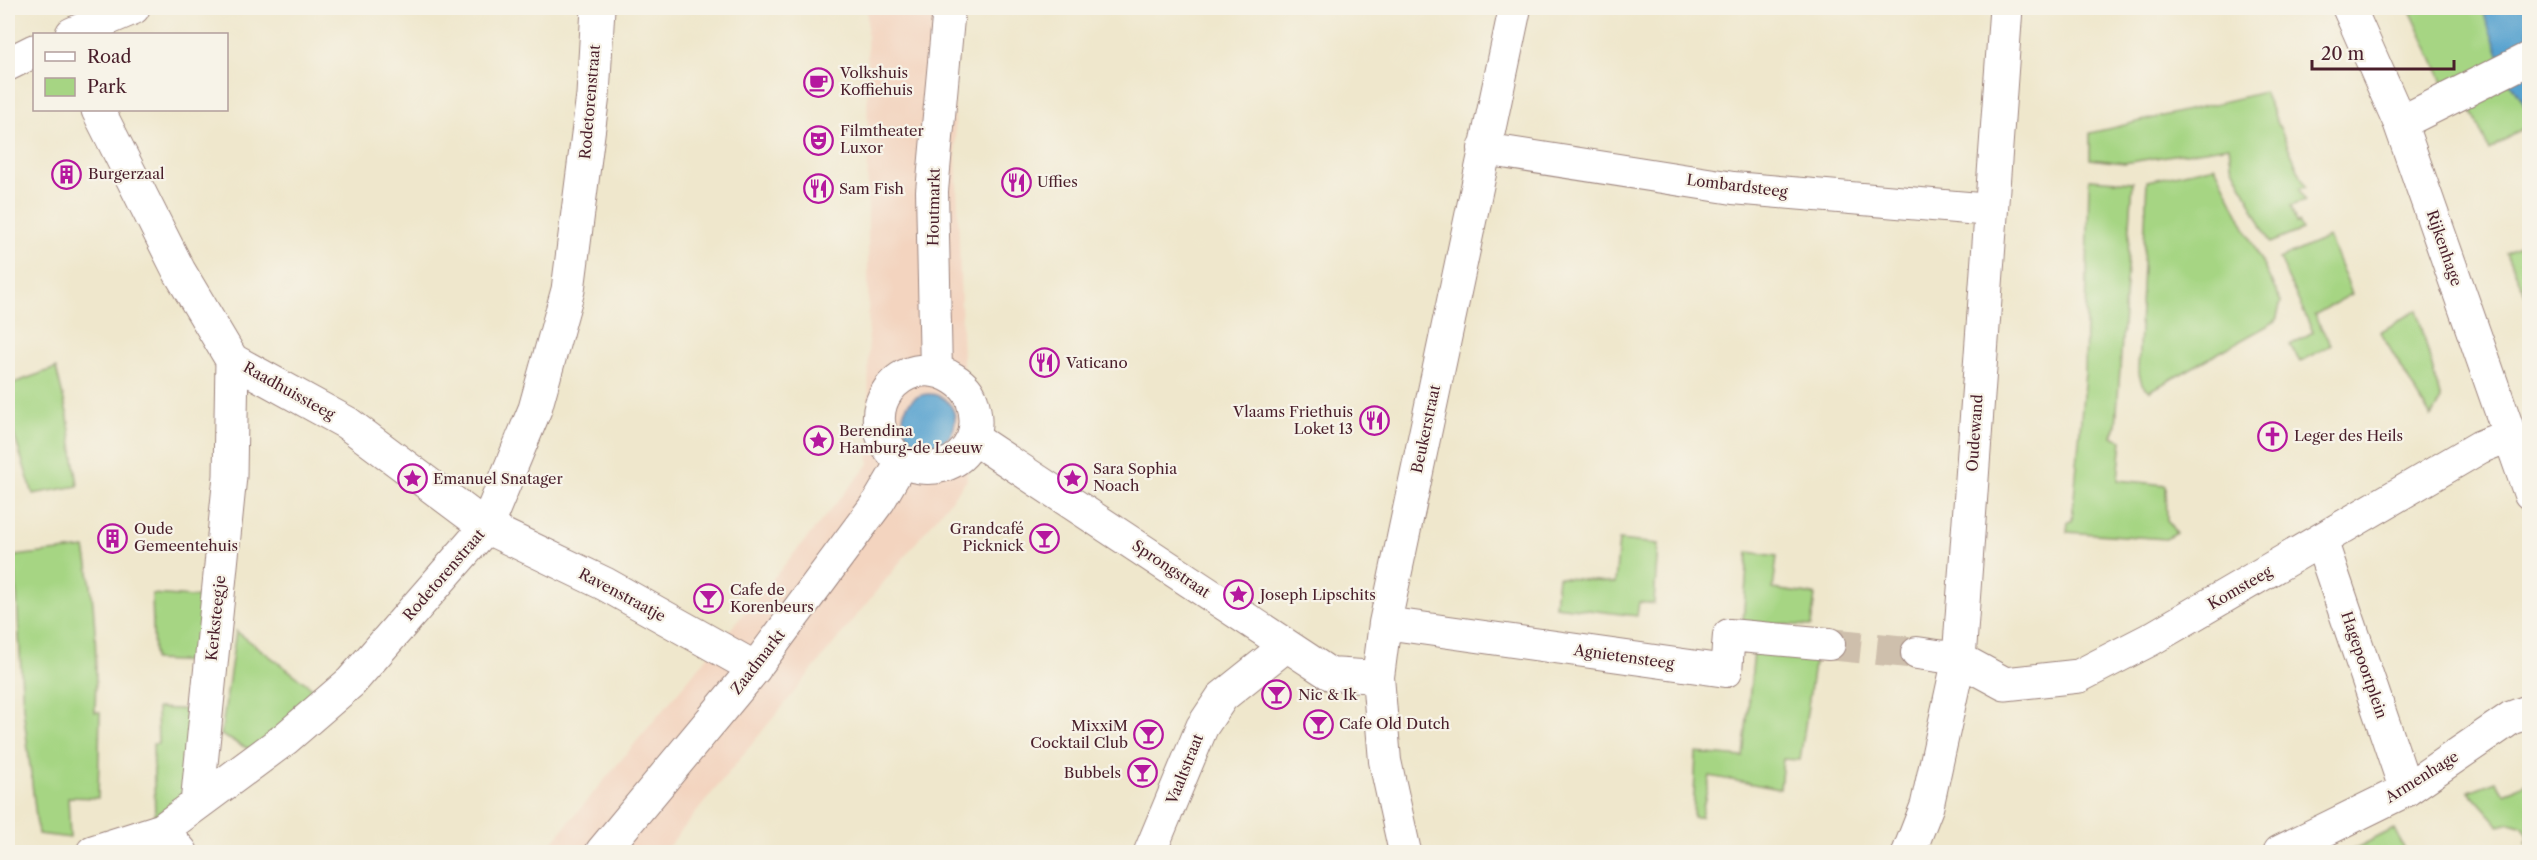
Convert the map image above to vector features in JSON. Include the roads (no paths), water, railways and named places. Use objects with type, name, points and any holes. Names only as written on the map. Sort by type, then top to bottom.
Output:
[{"type":"street","points":[[74,33],[133,8]]},
{"type":"street","name":"Rodetorenstraat","points":[[93,852],[171,841],[197,804],[285,739],[351,682],[486,527],[535,410],[568,290],[593,95],[598,8]]},
{"type":"street","name":"Houtmarkt","points":[[936,371],[932,191],[949,8]]},
{"type":"street","name":"Beukerstraat","points":[[1405,852],[1385,761],[1378,677],[1385,623],[1515,8]]},
{"type":"street","name":"Oudewand","points":[[1909,852],[1927,806],[1959,659],[2006,8]]},
{"type":"street","name":"Rijkenhage","points":[[2349,8],[2400,123],[2529,493]]},
{"type":"street","points":[[8,64],[33,52]]},
{"type":"street","points":[[2400,123],[2529,58]]},
{"type":"street","name":"Raadhuissteeg","points":[[99,111],[179,271],[232,360],[348,423],[486,527]]},
{"type":"street","name":"Lombardsteeg","points":[[1484,149],[1733,188],[1991,210]]},
{"type":"street","name":"Kerksteegje","points":[[197,804],[230,476],[232,360]]},
{"type":"street","points":[[920,371],[936,371],[961,384],[970,395],[975,409],[976,423],[973,438],[956,460],[929,469],[915,468],[902,462],[890,452],[882,440],[878,425],[879,410],[884,396],[906,375],[920,371]]},
{"type":"street","name":"Komsteeg","points":[[1959,659],[2005,684],[2079,676],[2151,639],[2481,447],[2510,435]]},
{"type":"street","name":"Sprongstraat","points":[[973,438],[1330,674],[1378,677]]},
{"type":"street","name":"Zaadmarkt","points":[[602,852],[754,668],[879,501],[902,462]]},
{"type":"street","name":"Ravenstraatje","points":[[486,527],[605,584],[754,668]]},
{"type":"street","name":"Hagepoortplein","points":[[2321,541],[2406,790]]},
{"type":"street","name":"Agnietensteeg","points":[[1385,623],[1725,671],[1729,635],[1830,644]]},
{"type":"street","name":"Vaaltstraat","points":[[1150,852],[1202,727],[1222,697],[1286,646]]},
{"type":"street","points":[[1917,653],[1959,659]]},
{"type":"street","name":"Armenhage","points":[[2280,852],[2406,790],[2511,718],[2529,711]]},
{"type":"water","points":[[2481,8],[2529,8],[2529,113],[2510,82]]},
{"type":"water","points":[[929,394],[939,396],[947,402],[953,410],[955,420],[953,430],[947,438],[939,444],[929,446],[919,444],[911,438],[905,430],[903,420],[905,410],[911,402],[919,396]]},
{"type":"tunnel","points":[[1829,644],[1917,653]]},
{"type":"place","name":"Volkshuis Koffiehuis","points":[[819,82]]},
{"type":"place","name":"Filmtheater Luxor","points":[[819,140]]},
{"type":"place","name":"Burgerzaal","points":[[67,174]]},
{"type":"place","name":"Uffies","points":[[1016,182]]},
{"type":"place","name":"Sam Fish","points":[[818,189]]},
{"type":"place","name":"Vaticano","points":[[1045,363]]},
{"type":"place","name":"Vlaams Friethuis Loket 13","points":[[1374,421]]},
{"type":"place","name":"Leger des Heils","points":[[2273,436]]},
{"type":"place","name":"Berendina Hamburg-de Leeuw","points":[[818,440]]},
{"type":"place","name":"Sara Sophia Noach","points":[[1072,478]]},
{"type":"place","name":"Emanuel Snatager","points":[[412,479]]},
{"type":"place","name":"Oude Gemeentehuis","points":[[113,538]]},
{"type":"place","name":"Grandcafé Picknick","points":[[1045,538]]},
{"type":"place","name":"Joseph Lipschits","points":[[1239,595]]},
{"type":"place","name":"Cafe de Korenbeurs","points":[[709,599]]},
{"type":"place","name":"Nic & Ik","points":[[1277,695]]},
{"type":"place","name":"Cafe Old Dutch","points":[[1318,724]]},
{"type":"place","name":"MixxiM Cocktail Club","points":[[1149,735]]},
{"type":"place","name":"Bubbels","points":[[1142,773]]}]
